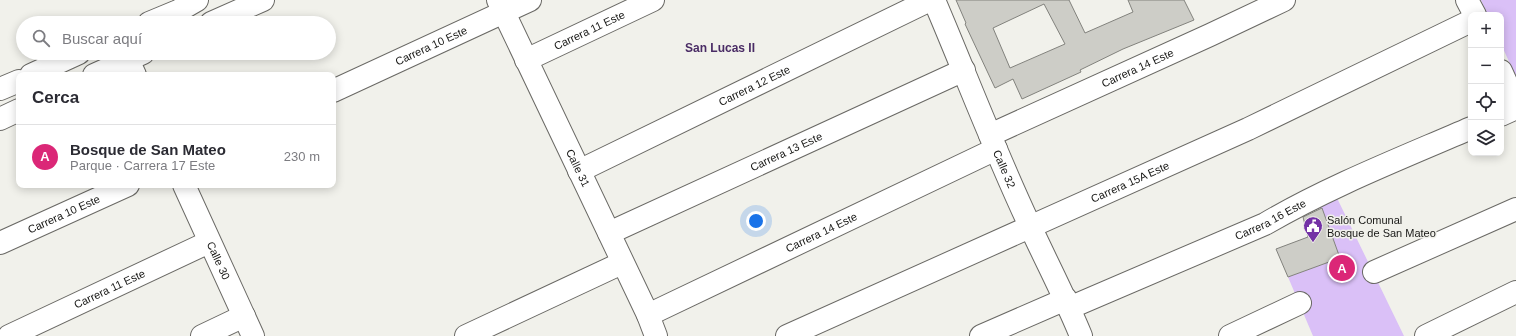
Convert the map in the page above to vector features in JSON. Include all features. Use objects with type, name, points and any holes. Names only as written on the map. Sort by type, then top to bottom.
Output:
[{"type":"street","points":[[227,16],[263,0]]},
{"type":"street","name":"Carrera 10 Este","points":[[336,89],[500,6],[530,0]]},
{"type":"street","name":"Carrera 11 Este","points":[[526,60],[653,0]]},
{"type":"street","name":"Carrera 12 Este","points":[[579,171],[930,0]]},
{"type":"street","name":"Calle 32","points":[[934,0],[1030,227],[1081,336]]},
{"type":"street","name":"Carrera 14 Este","points":[[648,315],[993,142],[1284,0]]},
{"type":"street","points":[[1467,0],[1473,12]]},
{"type":"street","points":[[165,16],[187,6],[199,16]]},
{"type":"street","name":"Calle 31","points":[[500,6],[648,315],[656,336]]},
{"type":"street","name":"Carrera 15A Este","points":[[787,336],[1248,129],[1468,22]]},
{"type":"street","points":[[38,72],[64,60]]},
{"type":"street","points":[[102,72],[133,60]]},
{"type":"street","name":"Carrera 13 Este","points":[[608,233],[964,70]]},
{"type":"street","points":[[1504,78],[1516,104]]},
{"type":"street","points":[[0,89],[16,82]]},
{"type":"street","points":[[1504,114],[1516,108]]},
{"type":"street","points":[[0,118],[16,111]]},
{"type":"street","name":"Carrera 16 Este","points":[[981,336],[1067,304],[1264,224],[1288,210],[1332,189],[1468,129]]},
{"type":"street","name":"Carrera 10 Este","points":[[0,243],[121,188]]},
{"type":"street","name":"Calle 30","points":[[185,188],[253,336]]},
{"type":"street","points":[[1374,272],[1516,209]]},
{"type":"street","name":"Carrera 11 Este","points":[[9,336],[209,242]]},
{"type":"street","points":[[466,336],[622,263]]},
{"type":"street","points":[[1426,336],[1516,292]]},
{"type":"street","points":[[1230,336],[1300,303]]},
{"type":"street","points":[[202,336],[244,316]]},
{"type":"shaded area","points":[[1481,0],[1516,0],[1516,77],[1504,51],[1504,12],[1486,12]]},
{"type":"shaded area","points":[[1337,198],[1404,336],[1313,336],[1288,277],[1340,258],[1320,204]]},
{"type":"building","points":[[956,0],[1069,0],[1085,33],[1133,12],[1128,0],[1184,0],[1194,20],[1123,49],[1080,70],[1081,72],[1022,99],[1013,79],[995,88],[965,24],[966,23]],"holes":[[[1044,4],[1065,44],[1010,68],[993,28]]]},
{"type":"building","name":"Salón Comunal Bosque de San Mateo","points":[[1322,208],[1340,258],[1288,277],[1276,249],[1308,237],[1303,217]]},
{"type":"place","name":"Salón Comunal Bosque de San Mateo","points":[[1313,243]]},
{"type":"place","name":"Bosque de San Mateo","points":[[1342,268]]},
{"type":"district","name":"San Lucas II","points":[[720,48]]}]
